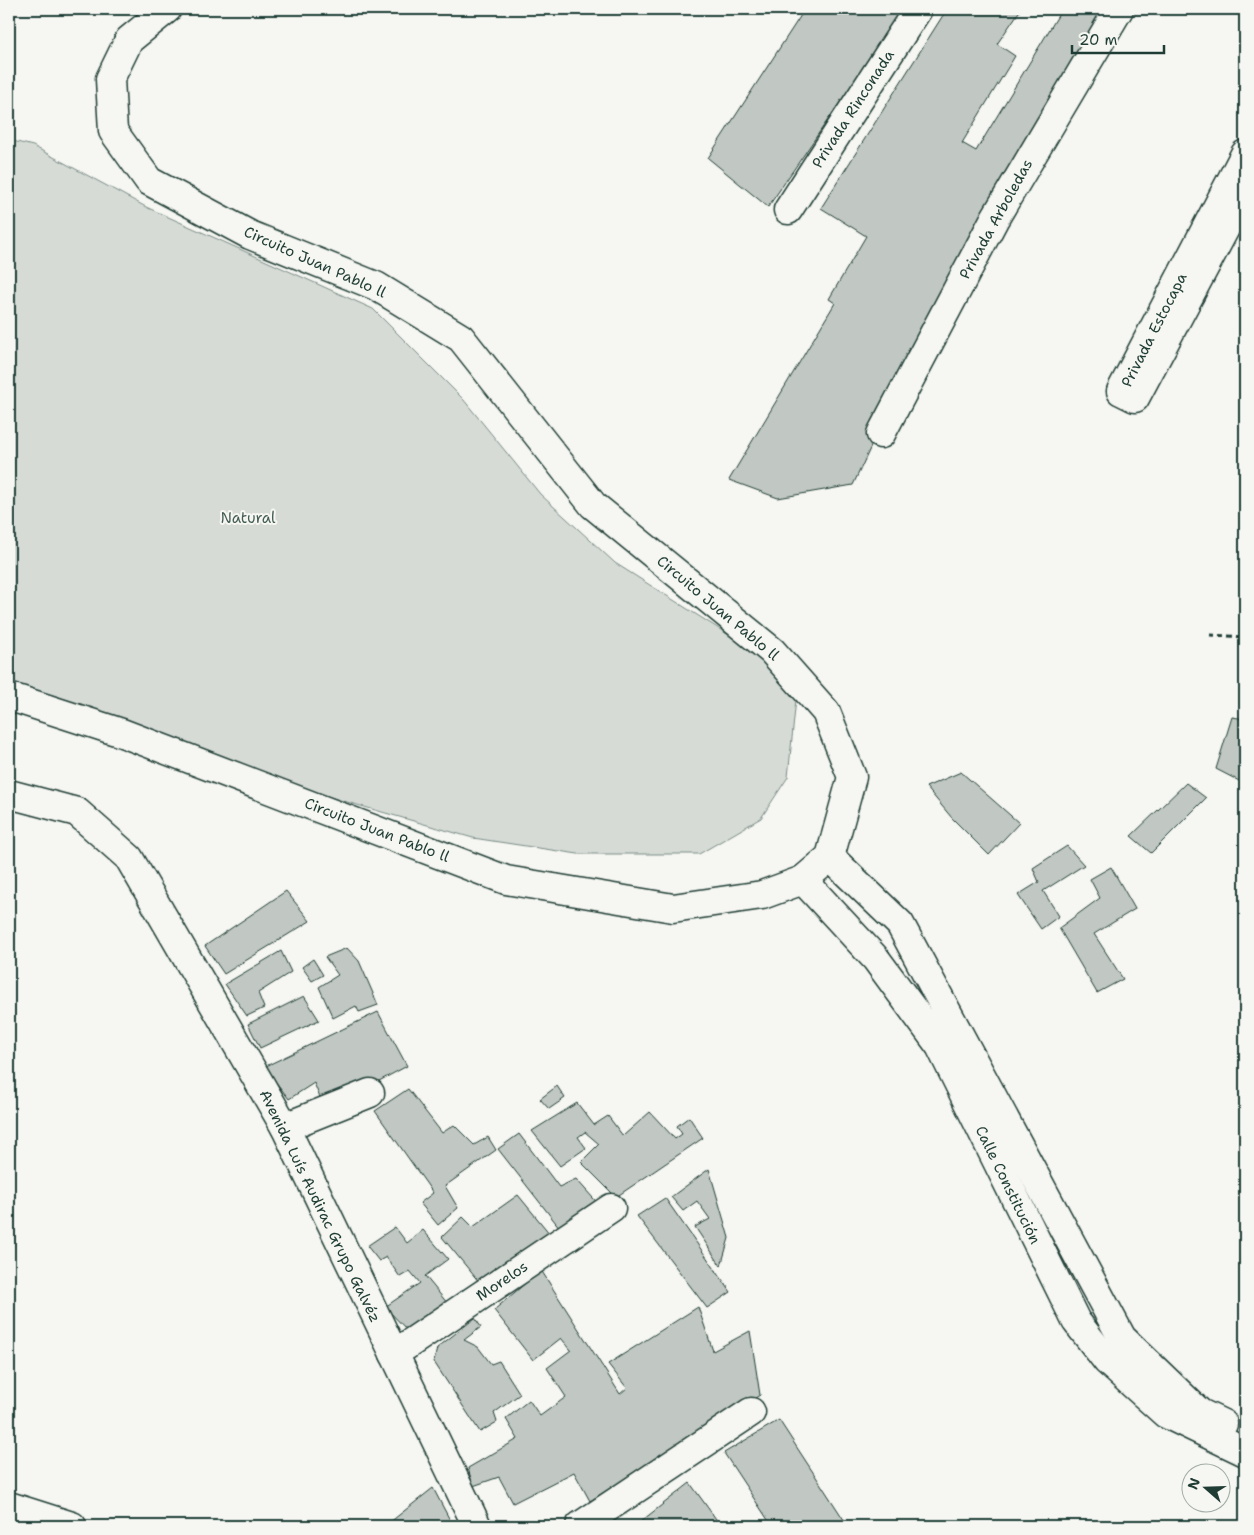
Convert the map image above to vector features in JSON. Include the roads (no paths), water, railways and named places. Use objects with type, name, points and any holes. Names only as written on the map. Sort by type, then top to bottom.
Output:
[{"type":"street","name":"Circuito Juan Pablo ll","points":[[9,700],[17,699],[122,733],[506,880],[673,908],[762,895],[803,880],[830,857],[852,777],[826,712],[772,651],[593,505],[461,338],[376,286],[250,235],[149,181],[113,130],[110,79],[129,40],[167,9]]},
{"type":"street","name":"Privada Rinconada","points":[[788,210],[918,9]]},
{"type":"street","name":"Privada Arboledas","points":[[881,434],[995,218],[1119,9]]},
{"type":"street","name":"Privada Estocapa","points":[[1245,154],[1121,391],[1135,398],[1245,191]]},
{"type":"street","name":"Avenida Luís Audirac Grupo Galvéz","points":[[9,794],[77,812],[129,858],[285,1127],[477,1526]]},
{"type":"street","name":"Calle Constitución","points":[[830,857],[900,924],[967,1045],[1122,1338],[1200,1413],[1245,1433]]},
{"type":"street","name":"Calle Constitución","points":[[803,880],[876,960],[940,1046],[1076,1321],[1108,1361],[1166,1414],[1245,1452]]},
{"type":"street","points":[[285,1127],[370,1093]]},
{"type":"street","name":"Morelos","points":[[394,1354],[611,1208]]},
{"type":"street","points":[[580,1526],[751,1412]]},
{"type":"street","points":[[9,1506],[72,1526]]},
{"type":"park label","name":"Natural","points":[[248,518]]}]
